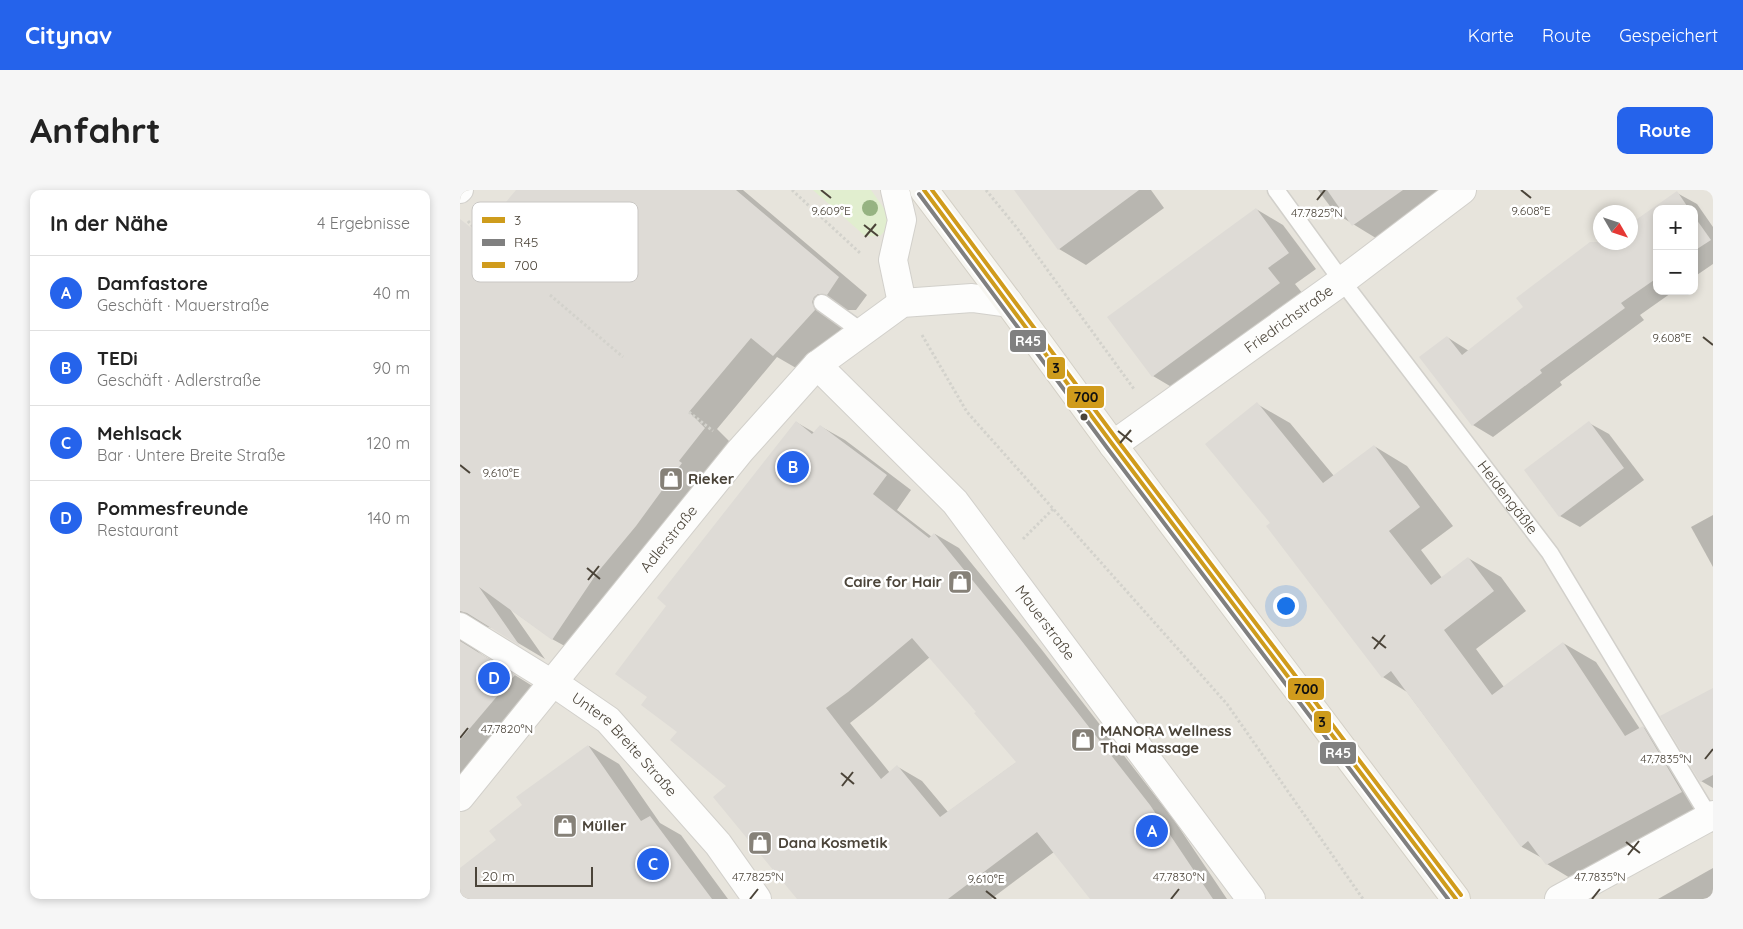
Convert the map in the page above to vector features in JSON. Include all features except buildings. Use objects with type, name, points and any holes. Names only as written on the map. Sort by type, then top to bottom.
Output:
[{"type":"main road","points":[[924,190],[1113,445],[1456,899]]},
{"type":"street","points":[[895,190],[902,220],[893,260],[902,303],[972,298],[1009,303]]},
{"type":"street","name":"Friedrichstraße","points":[[1113,445],[1342,281],[1462,190]]},
{"type":"street","name":"Adlerstraße","points":[[460,797],[740,451],[817,365],[861,331],[902,303]]},
{"type":"street","name":"Mauerstraße","points":[[817,365],[955,502],[1250,899]]},
{"type":"street","name":"Untere Breite Straße","points":[[460,625],[554,682],[608,720],[718,844],[757,899]]},
{"type":"street","points":[[1558,899],[1712,819]]},
{"type":"lane","name":"Heidengäßle","points":[[1276,190],[1342,281],[1550,552],[1712,819]]},
{"type":"lane","points":[[822,303],[861,331]]},
{"type":"path","points":[[792,190],[864,258]]},
{"type":"path","points":[[986,190],[1022,236],[1153,416]]},
{"type":"path","points":[[550,295],[622,357]]},
{"type":"path","points":[[902,303],[967,412],[1228,704],[1363,899]]},
{"type":"shaded area","points":[[460,190],[1713,190],[1713,899],[460,899]]},
{"type":"green space","points":[[813,190],[871,190],[888,214],[888,228],[880,236],[865,236]]},
{"type":"transit line","name":"3","points":[[924,190],[1113,445],[1456,899]]},
{"type":"transit line","name":"700","points":[[932,190],[1118,441],[1461,895]]},
{"type":"transit line","name":"R45","points":[[919,194],[1108,449],[1448,899]]},
{"type":"place","name":"TEDi","points":[[793,467]]},
{"type":"place","name":"Rieker","points":[[671,479]]},
{"type":"place","name":"Caire for Hair","points":[[960,582]]},
{"type":"place","name":"Pommesfreunde","points":[[494,678]]},
{"type":"place","name":"MANORA Wellness Thai Massage","points":[[1083,740]]},
{"type":"place","name":"Müller","points":[[565,826]]},
{"type":"place","name":"Damfastore","points":[[1152,831]]},
{"type":"place","name":"Dana Kosmetik","points":[[760,843]]},
{"type":"place","name":"Mehlsack","points":[[653,864]]}]
